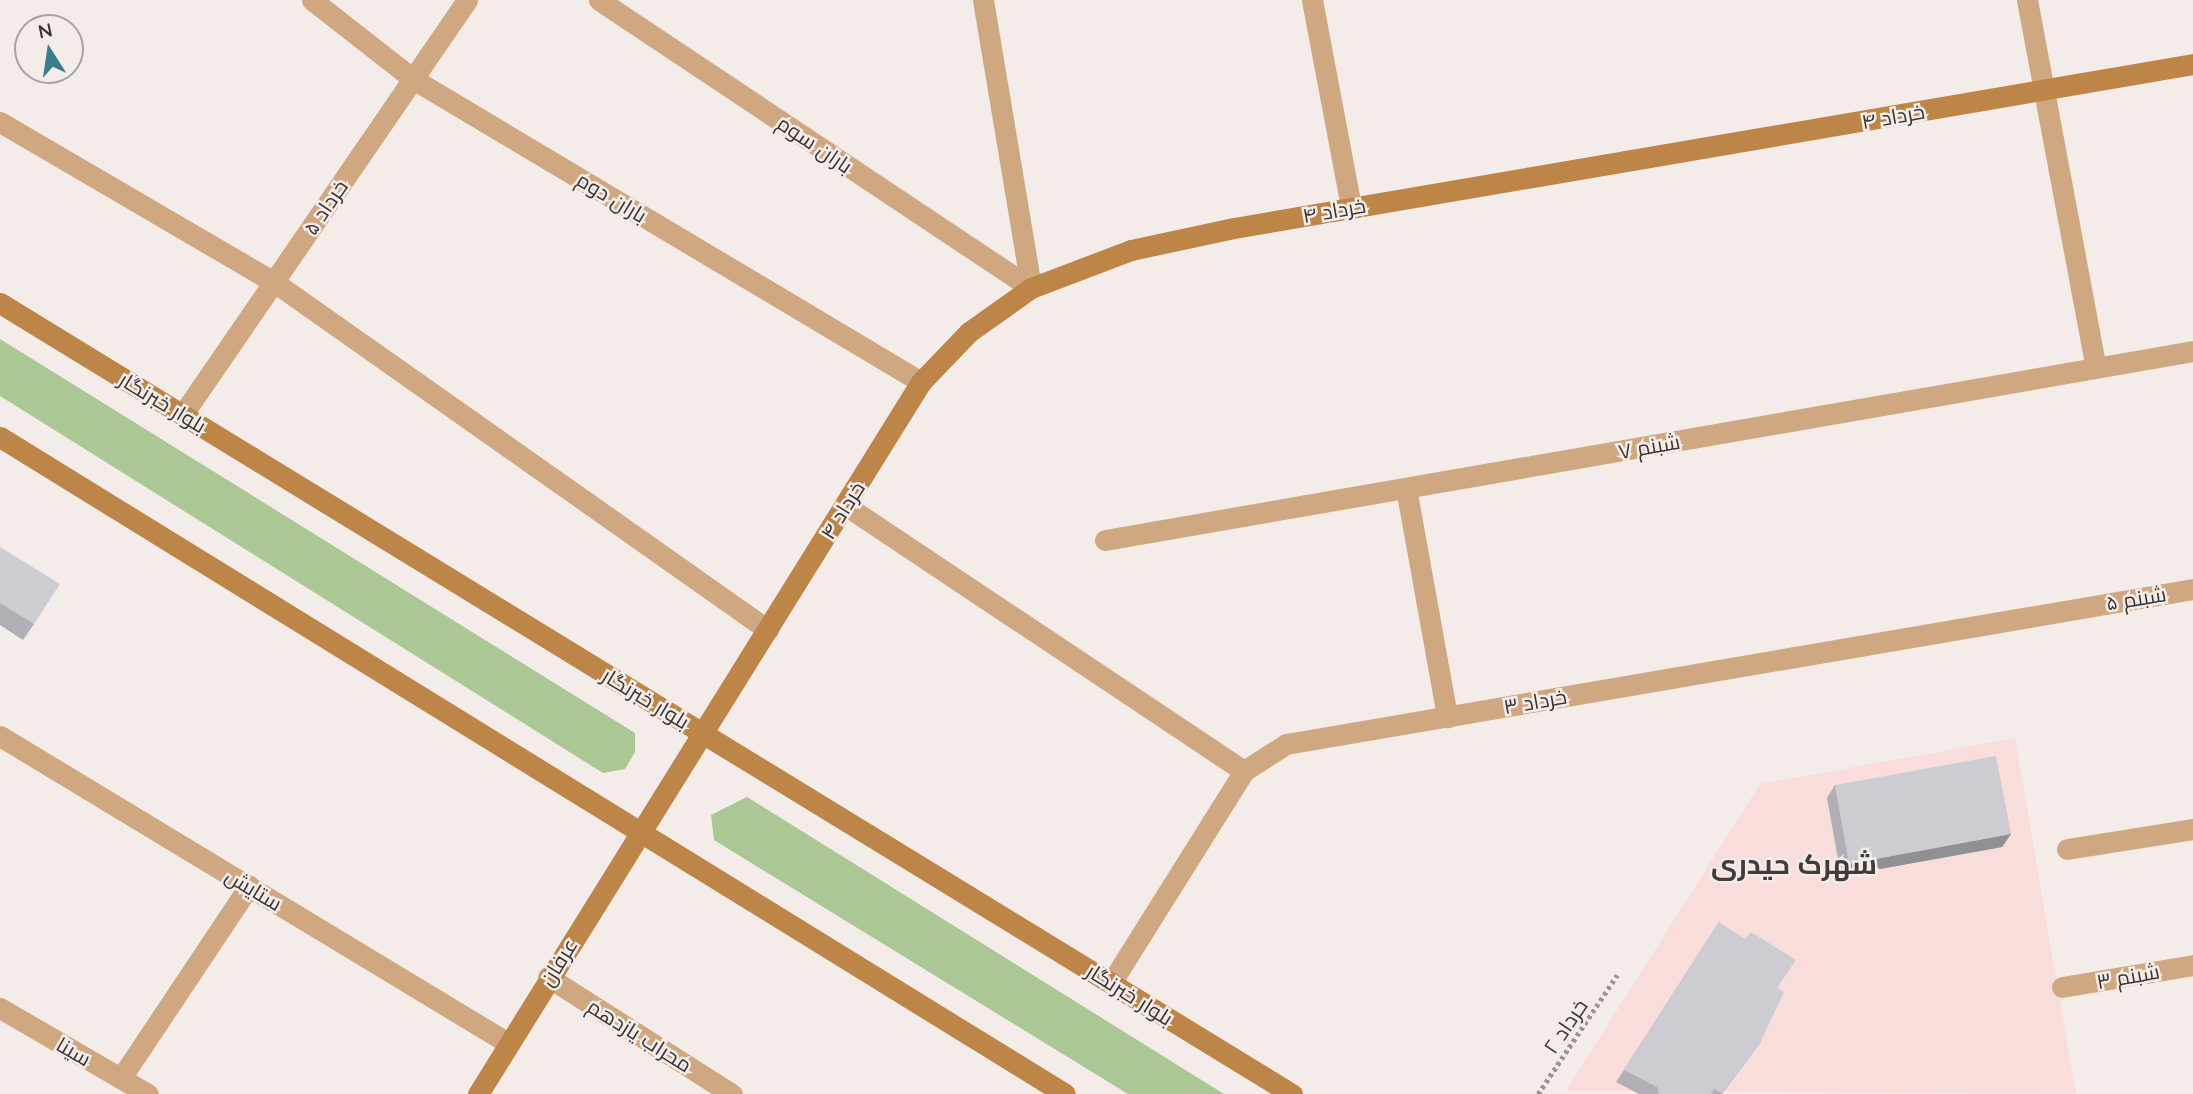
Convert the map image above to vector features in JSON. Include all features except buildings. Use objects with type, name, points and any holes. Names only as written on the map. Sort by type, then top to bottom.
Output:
[{"type":"main road","name":"خرداد ۴","points":[[704,733],[921,382],[969,332],[1031,288],[1131,250],[1351,207],[2193,64]]},
{"type":"main road","name":"بلوار خبرنگار","points":[[0,303],[1292,1094]]},
{"type":"main road","points":[[0,437],[1061,1093]]},
{"type":"main road","name":"عرفان","points":[[478,1094],[639,831],[704,733]]},
{"type":"street","name":"باران دوم","points":[[312,0],[413,79],[921,382]]},
{"type":"street","name":"خرداد ۵","points":[[183,414],[467,0]]},
{"type":"street","name":"باران سوم","points":[[599,0],[1031,288]]},
{"type":"street","points":[[983,0],[1031,288]]},
{"type":"street","points":[[1312,0],[1351,207]]},
{"type":"street","points":[[2027,0],[2096,368]]},
{"type":"street","points":[[0,121],[274,282],[768,630]]},
{"type":"street","name":"شبنم ۷","points":[[1105,540],[2193,351]]},
{"type":"street","points":[[1406,488],[1447,717]]},
{"type":"street","points":[[845,505],[1244,771]]},
{"type":"street","name":"شبنم ۵","points":[[2079,607],[2193,589]]},
{"type":"street","name":"خرداد ۳","points":[[1111,983],[1244,771],[1286,744],[2079,607]]},
{"type":"street","name":"ستایش","points":[[0,736],[508,1043]]},
{"type":"street","points":[[2067,849],[2193,829]]},
{"type":"street","points":[[121,1079],[249,886]]},
{"type":"street","name":"شبنم ۳","points":[[2062,987],[2193,965]]},
{"type":"street","name":"محراب یازدهم","points":[[548,977],[732,1094]]},
{"type":"street","name":"سینا","points":[[0,1008],[148,1094]]},
{"type":"path","name":"خرداد ۲","points":[[1538,1094],[1617,975]]},
{"type":"shaded area","points":[[2015,738],[2076,1094],[1566,1091],[1760,784]]},
{"type":"green space","points":[[0,339],[635,733],[635,752],[625,769],[603,773],[0,396]]},
{"type":"green space","points":[[747,797],[1224,1094],[1128,1094],[714,840],[711,815]]},
{"type":"district","name":"شهرک حیدری","points":[[1794,864]]}]
